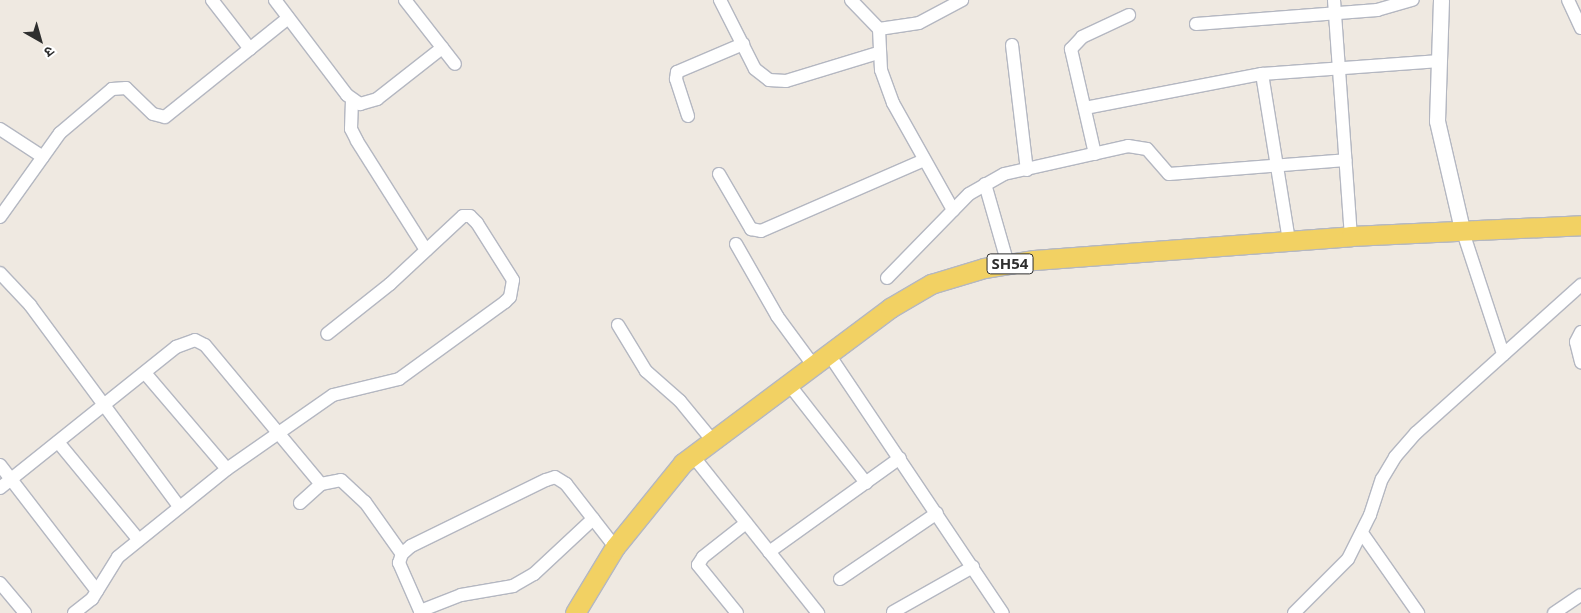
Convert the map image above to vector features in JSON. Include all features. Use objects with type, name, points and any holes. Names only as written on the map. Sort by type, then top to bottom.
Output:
[{"type":"main road","name":"SH54","points":[[575,613],[615,547],[692,456],[890,308],[932,284],[984,268],[1008,264],[1351,236],[1462,229],[1581,225]]},
{"type":"street","points":[[212,0],[250,49]]},
{"type":"street","points":[[275,0],[352,100],[360,104],[377,98],[442,48]]},
{"type":"street","points":[[405,0],[455,64]]},
{"type":"street","points":[[720,0],[755,69],[763,77],[777,81],[878,53]]},
{"type":"street","points":[[851,0],[879,29],[878,53],[881,70],[893,104],[953,210]]},
{"type":"street","points":[[879,29],[919,23],[962,0]]},
{"type":"street","points":[[1334,0],[1351,236]]},
{"type":"street","points":[[1196,24],[1393,8],[1413,0]]},
{"type":"street","points":[[1441,0],[1437,121],[1462,229],[1502,354]]},
{"type":"street","points":[[1568,0],[1581,28]]},
{"type":"street","points":[[1094,154],[1072,49],[1074,42],[1129,15]]},
{"type":"street","points":[[0,217],[60,133],[112,89],[126,88],[161,118],[288,18]]},
{"type":"street","points":[[688,116],[676,79],[677,72],[743,44]]},
{"type":"street","points":[[1012,45],[1027,170]]},
{"type":"street","points":[[1085,108],[1262,74],[1440,61]]},
{"type":"street","points":[[1262,74],[1289,241]]},
{"type":"street","points":[[352,100],[351,129],[426,250]]},
{"type":"street","points":[[0,129],[43,157]]},
{"type":"street","points":[[887,278],[953,210],[985,184],[1004,174],[1140,146],[1169,174],[1345,160]]},
{"type":"street","points":[[719,174],[749,226],[756,232],[924,160]]},
{"type":"street","points":[[985,184],[1008,264]]},
{"type":"street","points":[[74,613],[97,591],[110,566],[138,538],[227,469],[333,395],[399,379],[510,297],[514,286],[511,275],[470,216],[463,216],[390,284],[327,334]]},
{"type":"street","points":[[736,244],[777,316],[813,365]]},
{"type":"street","points":[[0,273],[30,305],[180,506]]},
{"type":"street","points":[[1294,613],[1348,559],[1362,533],[1382,479],[1395,457],[1416,433],[1581,284]]},
{"type":"street","points":[[618,325],[646,371],[680,401],[712,440]]},
{"type":"street","points":[[1581,332],[1576,342],[1581,362]]},
{"type":"street","points":[[0,488],[184,342],[200,341],[321,484]]},
{"type":"street","points":[[828,353],[1003,613]]},
{"type":"street","points":[[145,373],[227,469]]},
{"type":"street","points":[[788,383],[866,483]]},
{"type":"street","points":[[58,442],[138,538]]},
{"type":"street","points":[[692,456],[818,613]]},
{"type":"street","points":[[769,552],[900,458]]},
{"type":"street","points":[[0,465],[97,591]]},
{"type":"street","points":[[593,519],[534,574],[513,586],[461,595],[421,612],[398,563],[402,554],[411,546],[555,477],[566,484],[615,547]]},
{"type":"street","points":[[300,504],[321,484],[335,480],[348,484],[382,525],[402,554]]},
{"type":"street","points":[[840,579],[937,514]]},
{"type":"street","points":[[737,613],[698,565],[703,556],[746,523]]},
{"type":"street","points":[[1362,533],[1418,613]]},
{"type":"street","points":[[892,612],[972,567]]},
{"type":"street","points":[[0,583],[24,613]]},
{"type":"street","points":[[1554,613],[1581,596]]}]
